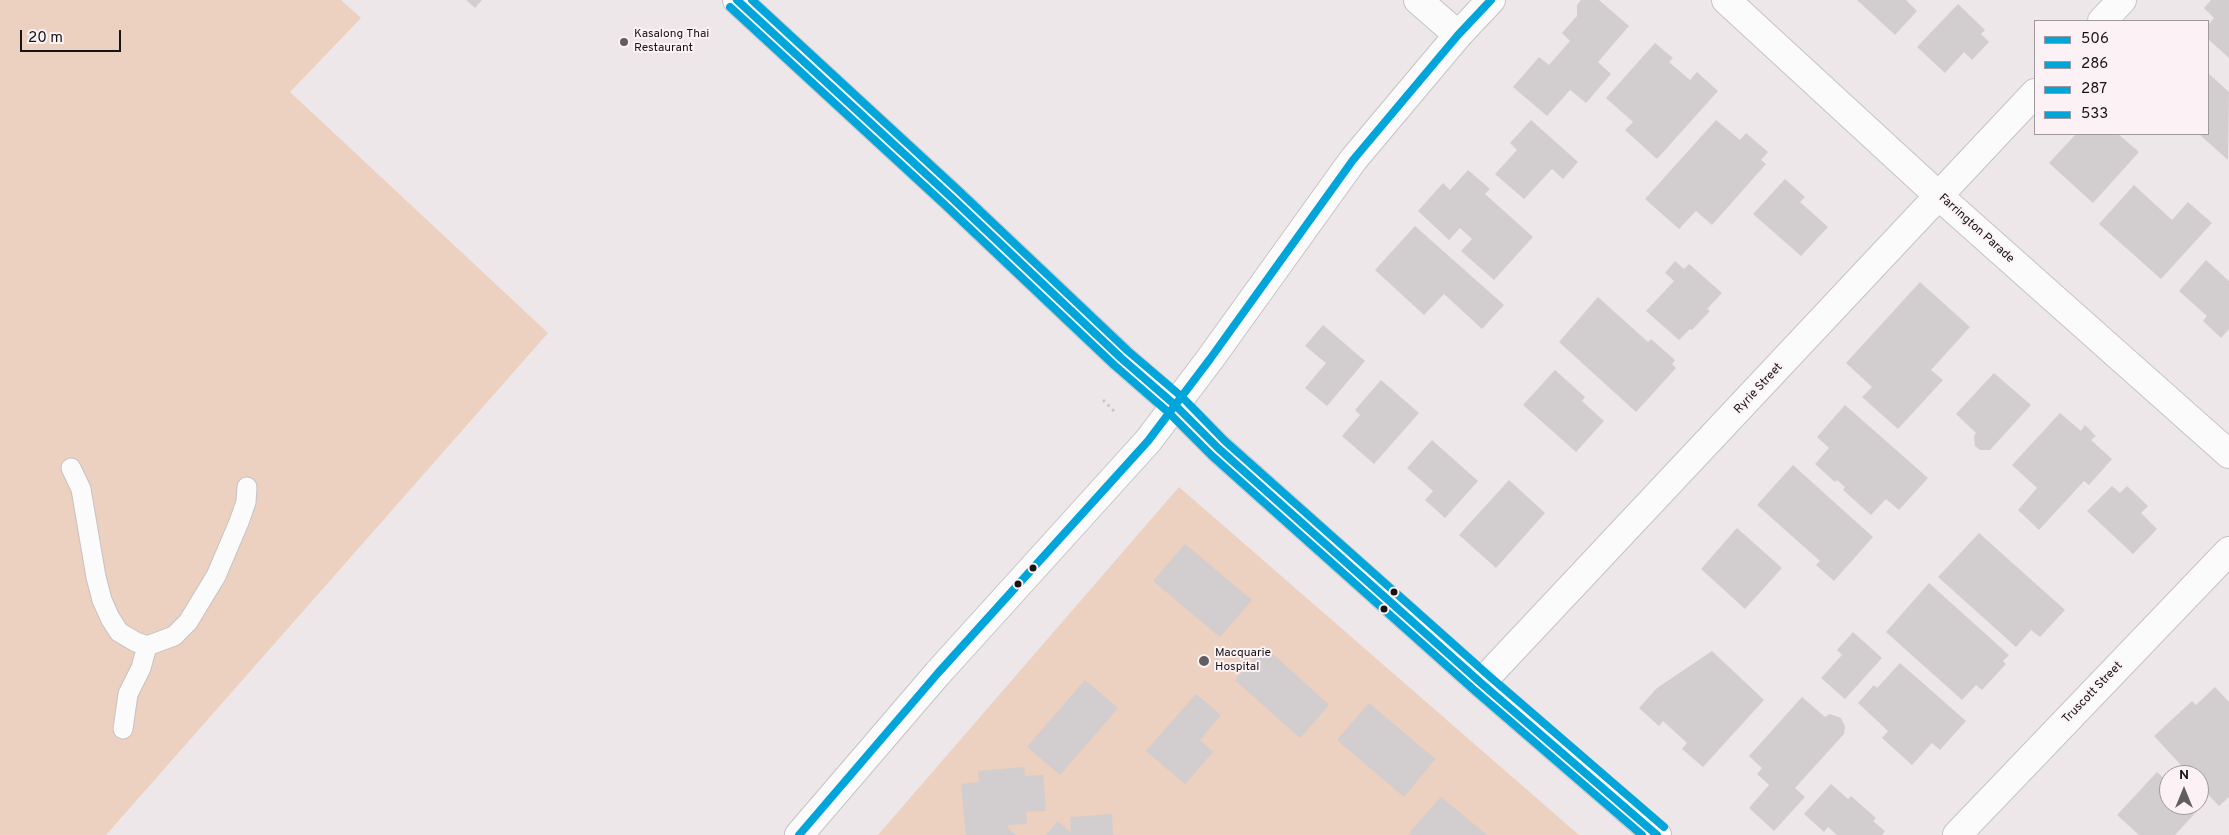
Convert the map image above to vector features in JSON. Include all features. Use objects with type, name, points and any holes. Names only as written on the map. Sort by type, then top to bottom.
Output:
[{"type":"street","points":[[737,0],[959,204],[1121,358],[1175,405],[1218,448],[1481,683],[1656,835]]},
{"type":"street","points":[[1418,0],[1458,35]]},
{"type":"street","points":[[799,835],[938,673],[1134,458],[1175,405],[1353,160],[1458,35],[1491,0]]},
{"type":"street","name":"Farrington Parade","points":[[1726,0],[1940,197],[2229,454]]},
{"type":"street","points":[[2103,20],[2122,0]]},
{"type":"street","name":"Ryrie Street","points":[[1481,683],[1940,197],[2034,94]]},
{"type":"street","name":"Truscott Street","points":[[1957,835],[2229,550]]},
{"type":"lane","points":[[71,468],[81,489],[96,577],[104,606],[119,632],[147,646],[174,636],[188,622],[216,576],[246,502],[247,487]]},
{"type":"lane","points":[[122,729],[128,694],[141,668],[147,646]]},
{"type":"path","points":[[1103,400],[1114,411]]},
{"type":"shaded area","points":[[0,0],[341,0],[361,18],[290,92],[548,333],[106,835],[0,835]]},
{"type":"shaded area","name":"Macquarie Hospital","points":[[1179,487],[1579,835],[878,835]]},
{"type":"building","points":[[466,0],[482,0],[475,8]]},
{"type":"building","points":[[1581,0],[1599,0],[1629,26],[1598,62],[1611,74],[1586,103],[1570,90],[1547,116],[1513,87],[1539,57],[1549,65],[1570,41],[1562,33],[1577,16],[1577,5]]},
{"type":"building","points":[[1857,0],[1906,0],[1917,11],[1895,35]]},
{"type":"building","points":[[2211,0],[2229,0],[2229,58],[2209,40],[2209,24],[2214,18],[2204,8]]},
{"type":"building","points":[[1958,4],[1985,30],[1981,34],[1989,42],[1972,60],[1964,52],[1945,73],[1917,47]]},
{"type":"building","points":[[1655,43],[1673,58],[1669,62],[1690,80],[1697,72],[1718,91],[1657,159],[1625,130],[1633,122],[1606,98]]},
{"type":"building","points":[[2209,74],[2229,92],[2228,160],[2200,135],[2209,135]]},
{"type":"building","points":[[1531,120],[1578,162],[1563,179],[1552,169],[1524,199],[1495,174],[1517,150],[1510,143]]},
{"type":"building","points":[[1716,120],[1740,140],[1746,133],[1768,152],[1761,160],[1766,164],[1712,225],[1696,211],[1679,229],[1645,199]]},
{"type":"building","points":[[2075,135],[2119,135],[2139,152],[2093,203],[2049,163]]},
{"type":"building","points":[[1468,170],[1490,189],[1485,194],[1533,237],[1494,280],[1461,251],[1472,239],[1460,228],[1449,240],[1418,211],[1443,183],[1450,190]]},
{"type":"building","points":[[1785,179],[1805,197],[1800,202],[1828,227],[1801,256],[1753,214]]},
{"type":"building","points":[[2134,185],[2172,220],[2188,202],[2212,223],[2161,279],[2099,224]]},
{"type":"building","points":[[1415,226],[1504,305],[1482,329],[1444,294],[1424,315],[1375,270]]},
{"type":"building","points":[[2206,260],[2229,281],[2229,329],[2221,338],[2203,321],[2207,316],[2179,291]]},
{"type":"building","points":[[1675,261],[1684,269],[1689,264],[1722,293],[1707,309],[1710,311],[1692,330],[1690,329],[1679,340],[1646,311],[1674,281],[1665,273]]},
{"type":"building","points":[[1920,282],[1970,327],[1931,370],[1943,380],[1898,429],[1862,397],[1872,387],[1846,363]]},
{"type":"building","points":[[1598,297],[1648,342],[1651,339],[1675,360],[1672,364],[1676,368],[1636,412],[1559,342]]},
{"type":"building","points":[[1323,325],[1365,361],[1327,406],[1305,388],[1326,363],[1305,346]]},
{"type":"building","points":[[1555,370],[1585,397],[1582,401],[1604,421],[1576,452],[1523,405]]},
{"type":"building","points":[[1994,373],[2031,405],[1990,450],[1980,450],[1975,446],[1974,436],[1976,433],[1956,414]]},
{"type":"building","points":[[1381,380],[1419,413],[1374,464],[1342,436],[1360,415],[1355,410]]},
{"type":"building","points":[[1845,405],[1928,478],[1899,510],[1886,499],[1871,515],[1843,490],[1845,487],[1837,480],[1835,482],[1815,464],[1829,448],[1817,437]]},
{"type":"building","points":[[2060,413],[2081,431],[2085,425],[2096,436],[2091,440],[2112,459],[2089,485],[2084,481],[2039,530],[2018,510],[2037,488],[2012,465]]},
{"type":"building","points":[[1432,440],[1478,481],[1445,518],[1425,500],[1433,491],[1407,468]]},
{"type":"building","points":[[1793,465],[1873,537],[1834,581],[1816,565],[1820,561],[1757,505]]},
{"type":"building","points":[[1509,480],[1545,513],[1496,568],[1459,535]]},
{"type":"building","points":[[2112,486],[2120,493],[2127,486],[2148,506],[2141,513],[2157,529],[2133,554],[2087,511]]},
{"type":"building","points":[[1737,528],[1782,568],[1745,609],[1701,569]]},
{"type":"building","points":[[1979,533],[2065,610],[2040,637],[2031,630],[2016,647],[1938,577]]},
{"type":"building","points":[[1185,544],[1252,600],[1220,637],[1153,581]]},
{"type":"building","points":[[1929,583],[2009,655],[2003,661],[2006,664],[1982,690],[1976,685],[1962,700],[1886,632]]},
{"type":"building","points":[[1853,632],[1882,658],[1845,699],[1821,678],[1842,655],[1837,650]]},
{"type":"building","points":[[1265,647],[1329,705],[1300,738],[1235,680]]},
{"type":"building","points":[[1712,651],[1764,700],[1703,767],[1682,749],[1687,743],[1663,721],[1659,726],[1639,708],[1657,688]]},
{"type":"building","points":[[1900,663],[1966,721],[1940,750],[1932,743],[1912,765],[1882,738],[1888,731],[1858,703],[1874,685],[1877,688]]},
{"type":"building","points":[[1085,680],[1118,708],[1060,775],[1027,747]]},
{"type":"building","points":[[2215,687],[2229,702],[2229,797],[2219,806],[2209,796],[2209,765],[2181,765],[2154,736],[2192,701],[2196,705]]},
{"type":"building","points":[[1196,694],[1221,715],[1200,740],[1213,752],[1185,784],[1146,751]]},
{"type":"building","points":[[1802,697],[1825,717],[1830,714],[1841,718],[1845,726],[1844,734],[1795,788],[1805,797],[1774,831],[1749,808],[1769,785],[1757,774],[1762,768],[1749,756]]},
{"type":"building","points":[[1369,703],[1435,759],[1404,797],[1337,740]]},
{"type":"building","points":[[1024,767],[1025,776],[1043,775],[1046,811],[1026,812],[1027,824],[1008,825],[1008,829],[1016,835],[966,835],[961,784],[979,782],[978,771]]},
{"type":"building","points":[[2157,772],[2159,774],[2159,815],[2193,815],[2175,835],[2139,835],[2117,815]]},
{"type":"building","points":[[1831,784],[1848,799],[1851,796],[1876,818],[1873,821],[1885,831],[1882,835],[1837,835],[1828,827],[1824,832],[1804,814]]},
{"type":"building","points":[[1441,797],[1487,835],[1411,835],[1409,833]]},
{"type":"building","points":[[1112,814],[1113,835],[1046,835],[1058,821],[1071,833],[1070,817]]},
{"type":"transit line","name":"506","points":[[737,0],[952,198],[1121,358],[1175,405],[1218,448],[1481,683],[1657,835]]},
{"type":"transit line","name":"287","points":[[752,0],[959,191],[1128,351],[1182,397],[1225,441],[1488,675],[1664,827]]},
{"type":"transit line","name":"533","points":[[799,835],[938,673],[1148,441],[1210,359],[1353,160],[1458,35],[1491,0]]},
{"type":"transit line","name":"286","points":[[730,7],[945,205],[1114,365],[1168,412],[1211,455],[1474,690],[1642,835]]},
{"type":"place","name":"Kasalong Thai Restaurant","points":[[624,42]]},
{"type":"place","name":"Macquarie Hospital","points":[[1204,661]]}]
